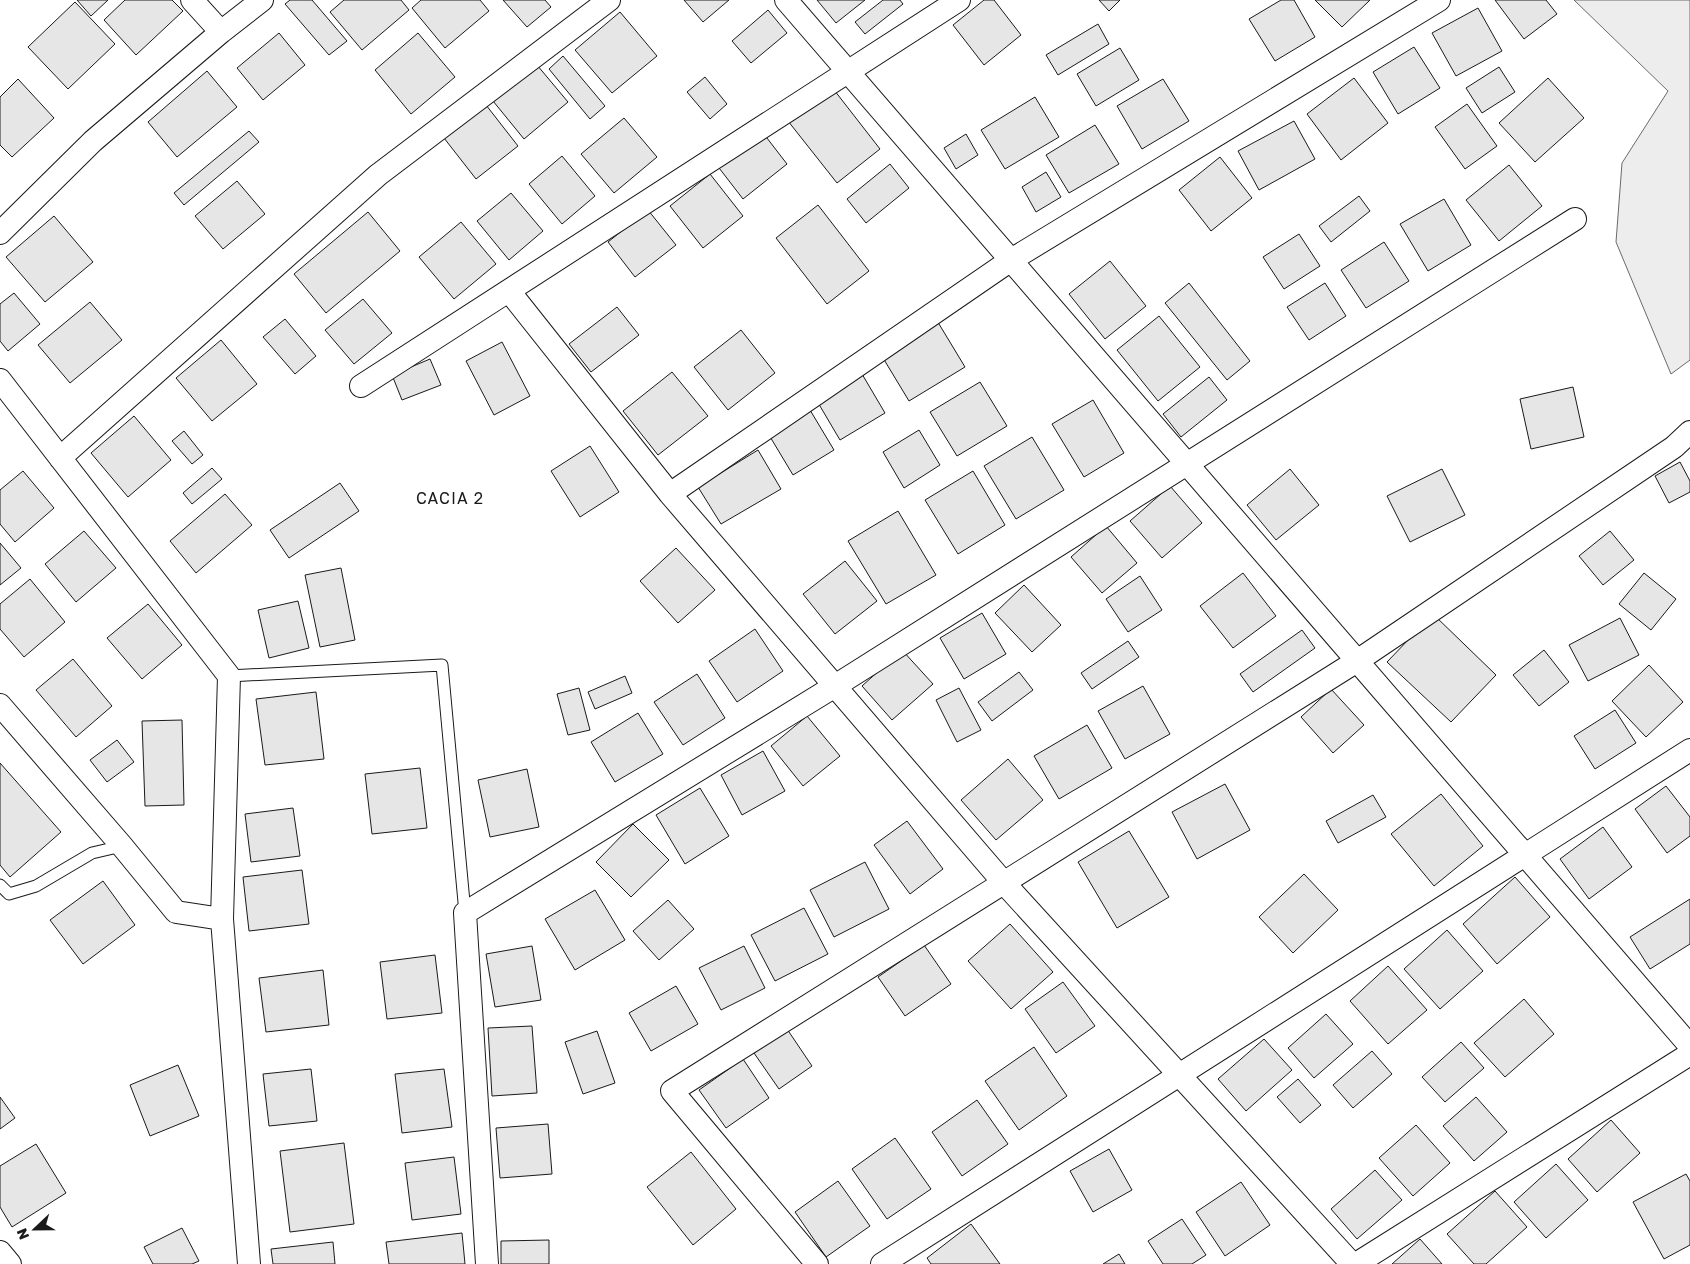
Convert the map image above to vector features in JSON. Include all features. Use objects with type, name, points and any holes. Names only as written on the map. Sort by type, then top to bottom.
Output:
[{"type":"street","points":[[192,0],[221,32]]},
{"type":"street","points":[[0,233],[93,141],[221,32],[262,0]]},
{"type":"street","points":[[60,458],[378,175],[609,0]]},
{"type":"street","points":[[786,0],[1690,1046]]},
{"type":"street","points":[[361,386],[959,0]]},
{"type":"street","points":[[670,494],[1011,260],[1438,0]]},
{"type":"street","points":[[487,1264],[465,913],[835,686],[1575,219]]},
{"type":"street","points":[[509,291],[670,494],[1004,883],[1352,1264]]},
{"type":"street","points":[[0,380],[229,676],[222,919],[249,1264]]},
{"type":"street","points":[[816,1264],[672,1091],[1357,661],[1674,447],[1690,432]]},
{"type":"street","points":[[0,705],[122,846],[176,912],[222,919]]},
{"type":"street","points":[[882,1264],[1690,750]]},
{"type":"street","points":[[1356,1264],[1690,1054]]},
{"type":"street","points":[[0,1252],[10,1264]]},
{"type":"lane","points":[[229,676],[442,666],[465,913]]},
{"type":"lane","points":[[0,884],[10,894],[36,886],[92,853],[122,846]]},
{"type":"shaded area","points":[[1574,0],[1690,0],[1690,360],[1671,374],[1616,242],[1622,163],[1668,91]]},
{"type":"building","points":[[77,0],[108,0],[91,16]]},
{"type":"building","points":[[125,0],[172,0],[183,11],[136,55],[104,20]]},
{"type":"building","points":[[290,0],[312,0],[347,41],[329,55],[285,4]]},
{"type":"building","points":[[344,0],[401,0],[409,10],[362,50],[330,12]]},
{"type":"building","points":[[421,0],[480,0],[489,11],[445,48],[412,8]]},
{"type":"building","points":[[503,0],[545,0],[551,7],[527,27]]},
{"type":"building","points":[[684,0],[729,0],[703,22]]},
{"type":"building","points":[[817,0],[865,0],[836,23]]},
{"type":"building","points":[[883,0],[900,0],[903,4],[865,34],[855,22]]},
{"type":"building","points":[[984,0],[994,0],[1021,35],[984,65],[953,25]]},
{"type":"building","points":[[1099,0],[1120,0],[1109,11]]},
{"type":"building","points":[[1281,0],[1294,0],[1315,37],[1275,61],[1249,19]]},
{"type":"building","points":[[1315,0],[1370,0],[1342,27]]},
{"type":"building","points":[[1495,0],[1546,0],[1557,14],[1524,39]]},
{"type":"building","points":[[75,2],[115,44],[68,89],[28,47]]},
{"type":"building","points":[[1478,8],[1502,51],[1456,76],[1432,33]]},
{"type":"building","points":[[768,10],[787,33],[751,63],[732,41]]},
{"type":"building","points":[[620,12],[657,56],[612,93],[575,50]]},
{"type":"building","points":[[1098,24],[1109,44],[1058,75],[1046,55]]},
{"type":"building","points":[[279,33],[305,65],[263,100],[237,68]]},
{"type":"building","points":[[418,33],[455,77],[411,114],[375,70]]},
{"type":"building","points":[[1414,47],[1440,88],[1398,114],[1373,72]]},
{"type":"building","points":[[1120,48],[1139,80],[1096,106],[1077,74]]},
{"type":"building","points":[[563,56],[605,106],[590,119],[549,69]]},
{"type":"building","points":[[537,65],[568,102],[524,139],[493,101]]},
{"type":"building","points":[[1499,67],[1515,92],[1482,113],[1466,88]]},
{"type":"building","points":[[207,71],[237,107],[177,157],[148,122]]},
{"type":"building","points":[[705,77],[727,104],[710,119],[687,92]]},
{"type":"building","points":[[1354,78],[1388,123],[1341,160],[1307,114]]},
{"type":"building","points":[[1548,78],[1584,118],[1535,162],[1499,123]]},
{"type":"building","points":[[18,79],[54,118],[12,157],[0,145],[0,97]]},
{"type":"building","points":[[1163,79],[1189,121],[1142,149],[1117,106]]},
{"type":"building","points":[[831,86],[880,149],[837,183],[788,121]]},
{"type":"building","points":[[1035,97],[1059,137],[1005,169],[981,130]]},
{"type":"building","points":[[1467,104],[1497,146],[1465,169],[1435,127]]},
{"type":"building","points":[[486,105],[518,146],[476,179],[444,138]]},
{"type":"building","points":[[624,118],[657,157],[614,193],[581,154]]},
{"type":"building","points":[[1294,121],[1315,159],[1259,190],[1238,151]]},
{"type":"building","points":[[1095,125],[1119,164],[1069,193],[1046,155]]},
{"type":"building","points":[[760,129],[787,164],[743,199],[716,164]]},
{"type":"building","points":[[249,131],[259,142],[184,205],[174,193]]},
{"type":"building","points":[[966,134],[978,155],[956,169],[944,148]]},
{"type":"building","points":[[562,156],[595,196],[562,224],[529,184]]},
{"type":"building","points":[[1220,157],[1252,198],[1211,231],[1179,190]]},
{"type":"building","points":[[890,164],[909,188],[866,223],[847,199]]},
{"type":"building","points":[[1509,165],[1542,206],[1499,241],[1466,200]]},
{"type":"building","points":[[1046,172],[1061,197],[1036,212],[1022,187]]},
{"type":"building","points":[[710,174],[743,216],[703,248],[670,206]]},
{"type":"building","points":[[237,181],[265,214],[223,249],[195,216]]},
{"type":"building","points":[[511,193],[543,231],[509,260],[477,221]]},
{"type":"building","points":[[1359,196],[1370,211],[1331,242],[1319,226]]},
{"type":"building","points":[[1444,199],[1471,245],[1428,271],[1400,224]]},
{"type":"building","points":[[818,205],[869,271],[827,304],[776,238]]},
{"type":"building","points":[[648,210],[676,245],[635,277],[608,242]]},
{"type":"building","points":[[368,212],[400,251],[326,313],[294,274]]},
{"type":"building","points":[[54,216],[93,262],[45,302],[6,257]]},
{"type":"building","points":[[461,222],[496,264],[454,299],[419,257]]},
{"type":"building","points":[[1299,234],[1320,266],[1284,289],[1263,257]]},
{"type":"building","points":[[1384,242],[1409,281],[1366,308],[1341,270]]},
{"type":"building","points":[[1110,261],[1146,306],[1105,339],[1069,294]]},
{"type":"building","points":[[1189,283],[1250,361],[1227,380],[1165,303]]},
{"type":"building","points":[[1325,283],[1346,316],[1309,340],[1287,307]]},
{"type":"building","points":[[14,293],[40,324],[8,351],[0,341],[0,304]]},
{"type":"building","points":[[363,299],[392,333],[354,364],[325,330]]},
{"type":"building","points":[[90,302],[122,340],[70,383],[38,345]]},
{"type":"building","points":[[617,307],[639,335],[591,372],[569,344]]},
{"type":"building","points":[[1159,316],[1200,367],[1158,401],[1117,350]]},
{"type":"building","points":[[285,319],[316,356],[295,374],[263,337]]},
{"type":"building","points":[[936,319],[965,367],[909,401],[880,353]]},
{"type":"building","points":[[741,330],[775,373],[728,410],[694,367]]},
{"type":"building","points":[[221,340],[257,384],[212,421],[176,378]]},
{"type":"building","points":[[502,342],[530,396],[494,415],[466,361]]},
{"type":"building","points":[[430,359],[441,385],[402,400],[392,375]]},
{"type":"building","points":[[672,372],[708,416],[658,455],[623,411]]},
{"type":"building","points":[[862,374],[885,413],[840,440],[817,401]]},
{"type":"building","points":[[1209,377],[1227,400],[1181,437],[1163,414]]},
{"type":"building","points":[[980,382],[1007,426],[957,456],[930,412]]},
{"type":"building","points":[[1573,387],[1584,437],[1531,449],[1520,399]]},
{"type":"building","points":[[1093,400],[1124,453],[1084,477],[1052,424]]},
{"type":"building","points":[[810,410],[834,450],[793,475],[769,435]]},
{"type":"building","points":[[134,416],[171,460],[128,497],[91,453]]},
{"type":"building","points":[[919,430],[940,465],[904,488],[883,452]]},
{"type":"building","points":[[184,431],[203,455],[192,464],[172,441]]},
{"type":"building","points":[[1032,437],[1064,490],[1016,519],[984,466]]},
{"type":"building","points":[[590,446],[619,492],[580,517],[551,471]]},
{"type":"building","points":[[758,450],[781,489],[721,524],[698,487]]},
{"type":"building","points":[[1680,462],[1690,481],[1690,492],[1669,503],[1655,476]]},
{"type":"building","points":[[212,468],[222,479],[192,504],[183,493]]},
{"type":"building","points":[[1290,469],[1319,505],[1276,540],[1247,505]]},
{"type":"building","points":[[1442,469],[1465,515],[1410,542],[1387,496]]},
{"type":"building","points":[[23,471],[54,508],[15,542],[0,524],[0,490]]},
{"type":"building","points":[[973,471],[1005,525],[958,554],[925,500]]},
{"type":"building","points":[[340,483],[359,511],[289,558],[270,530]]},
{"type":"building","points":[[1170,486],[1202,523],[1162,558],[1130,521]]},
{"type":"building","points":[[225,494],[252,525],[196,573],[170,541]]},
{"type":"building","points":[[898,511],[936,575],[886,604],[848,541]]},
{"type":"building","points":[[1106,526],[1137,563],[1102,593],[1071,557]]},
{"type":"building","points":[[84,531],[116,568],[76,602],[45,564]]},
{"type":"building","points":[[1610,531],[1634,560],[1603,585],[1579,556]]},
{"type":"building","points":[[0,543],[21,568],[0,585]]},
{"type":"building","points":[[676,548],[715,590],[678,623],[640,581]]},
{"type":"building","points":[[845,561],[877,601],[835,634],[803,594]]},
{"type":"building","points":[[341,568],[355,640],[320,647],[305,575]]},
{"type":"building","points":[[1243,573],[1276,616],[1233,648],[1200,606]]},
{"type":"building","points":[[1644,573],[1676,599],[1651,630],[1619,604]]},
{"type":"building","points":[[1140,576],[1162,610],[1128,632],[1106,599]]},
{"type":"building","points":[[30,579],[65,622],[24,657],[0,629],[0,604]]},
{"type":"building","points":[[1024,585],[1061,625],[1032,652],[995,613]]},
{"type":"building","points":[[298,601],[309,648],[269,658],[258,610]]},
{"type":"building","points":[[148,604],[182,645],[142,679],[107,638]]},
{"type":"building","points":[[982,613],[1006,654],[964,679],[940,638]]},
{"type":"building","points":[[1433,614],[1496,675],[1451,722],[1387,662]]},
{"type":"building","points":[[1620,618],[1639,655],[1588,681],[1569,645]]},
{"type":"building","points":[[755,629],[783,671],[737,702],[709,661]]},
{"type":"building","points":[[1302,630],[1315,648],[1253,692],[1240,674]]},
{"type":"building","points":[[1128,641],[1139,657],[1092,689],[1081,673]]},
{"type":"building","points":[[902,650],[933,684],[892,720],[862,686]]},
{"type":"building","points":[[1544,650],[1569,682],[1539,706],[1513,675]]},
{"type":"building","points":[[73,659],[112,706],[76,737],[36,690]]},
{"type":"building","points":[[1649,665],[1683,702],[1646,737],[1612,701]]},
{"type":"building","points":[[1019,672],[1033,690],[992,721],[978,702]]},
{"type":"building","points":[[697,674],[725,718],[683,745],[654,702]]},
{"type":"building","points":[[625,676],[632,693],[595,709],[588,692]]},
{"type":"building","points":[[1143,686],[1170,734],[1125,759],[1098,711]]},
{"type":"building","points":[[579,688],[590,730],[568,735],[557,694]]},
{"type":"building","points":[[959,688],[981,730],[957,742],[936,700]]},
{"type":"building","points":[[1331,689],[1364,725],[1333,753],[1301,717]]},
{"type":"building","points":[[316,692],[324,759],[265,765],[256,699]]},
{"type":"building","points":[[1615,710],[1636,743],[1595,769],[1574,736]]},
{"type":"building","points":[[638,713],[663,754],[615,782],[591,742]]},
{"type":"building","points":[[807,716],[840,756],[803,786],[771,746]]},
{"type":"building","points":[[182,720],[184,805],[145,806],[142,721]]},
{"type":"building","points":[[1087,725],[1112,768],[1059,799],[1034,756]]},
{"type":"building","points":[[117,740],[134,762],[107,782],[90,760]]},
{"type":"building","points":[[763,751],[785,791],[742,815],[721,775]]},
{"type":"building","points":[[1008,759],[1043,800],[996,840],[961,800]]},
{"type":"building","points":[[0,763],[61,832],[10,877],[0,865]]},
{"type":"building","points":[[420,768],[427,828],[372,834],[365,774]]},
{"type":"building","points":[[527,769],[539,827],[490,837],[478,780]]},
{"type":"building","points":[[1225,784],[1250,830],[1197,859],[1172,812]]},
{"type":"building","points":[[1666,786],[1690,817],[1690,836],[1667,853],[1635,809]]},
{"type":"building","points":[[700,788],[729,836],[685,864],[656,815]]},
{"type":"building","points":[[1441,794],[1483,846],[1434,886],[1391,834]]},
{"type":"building","points":[[1373,795],[1386,817],[1338,843],[1326,821]]},
{"type":"building","points":[[293,808],[300,856],[251,862],[245,814]]},
{"type":"building","points":[[907,821],[943,869],[910,894],[874,845]]},
{"type":"building","points":[[633,824],[669,860],[631,897],[596,862]]},
{"type":"building","points":[[1603,827],[1632,867],[1589,899],[1560,859]]},
{"type":"building","points":[[1129,831],[1169,897],[1117,928],[1078,862]]},
{"type":"building","points":[[865,862],[889,909],[834,937],[810,890]]},
{"type":"building","points":[[302,870],[309,924],[249,931],[243,877]]},
{"type":"building","points":[[1304,874],[1338,910],[1293,953],[1259,917]]},
{"type":"building","points":[[1515,877],[1550,917],[1497,964],[1463,924]]},
{"type":"building","points":[[103,881],[135,925],[83,964],[50,920]]},
{"type":"building","points":[[595,890],[625,940],[575,970],[545,919]]},
{"type":"building","points":[[1690,899],[1690,944],[1650,969],[1630,937]]},
{"type":"building","points":[[668,900],[694,929],[659,960],[633,931]]},
{"type":"building","points":[[804,908],[828,954],[775,981],[751,935]]},
{"type":"building","points":[[1010,924],[1053,972],[1011,1009],[968,961]]},
{"type":"building","points":[[1447,930],[1483,971],[1440,1009],[1404,969]]},
{"type":"building","points":[[924,945],[951,984],[905,1016],[878,977]]},
{"type":"building","points":[[532,946],[541,1000],[495,1007],[486,954]]},
{"type":"building","points":[[744,946],[765,988],[721,1010],[699,968]]},
{"type":"building","points":[[435,955],[442,1013],[387,1019],[380,962]]},
{"type":"building","points":[[1388,966],[1427,1010],[1388,1044],[1350,1001]]},
{"type":"building","points":[[323,970],[329,1025],[266,1032],[259,978]]},
{"type":"building","points":[[1063,982],[1095,1026],[1056,1053],[1025,1009]]},
{"type":"building","points":[[676,986],[698,1024],[651,1051],[629,1013]]},
{"type":"building","points":[[1524,999],[1554,1034],[1505,1077],[1474,1043]]},
{"type":"building","points":[[1326,1014],[1353,1044],[1314,1078],[1288,1048]]},
{"type":"building","points":[[532,1026],[537,1093],[492,1096],[488,1028]]},
{"type":"building","points":[[787,1029],[812,1066],[779,1089],[754,1053]]},
{"type":"building","points":[[597,1031],[615,1083],[583,1094],[565,1042]]},
{"type":"building","points":[[1264,1039],[1292,1070],[1246,1111],[1218,1079]]},
{"type":"building","points":[[1461,1042],[1484,1068],[1445,1102],[1422,1077]]},
{"type":"building","points":[[1034,1047],[1067,1096],[1019,1130],[985,1081]]},
{"type":"building","points":[[1372,1051],[1392,1074],[1353,1108],[1333,1085]]},
{"type":"building","points":[[743,1059],[769,1098],[726,1128],[699,1090]]},
{"type":"building","points":[[178,1065],[199,1116],[150,1136],[130,1085]]},
{"type":"building","points":[[311,1069],[317,1121],[269,1126],[263,1074]]},
{"type":"building","points":[[444,1069],[452,1127],[402,1133],[395,1074]]},
{"type":"building","points":[[1298,1079],[1321,1105],[1300,1123],[1277,1097]]},
{"type":"building","points":[[0,1097],[15,1118],[0,1129]]},
{"type":"building","points":[[1476,1097],[1507,1132],[1474,1161],[1443,1126]]},
{"type":"building","points":[[977,1100],[1008,1144],[962,1176],[932,1132]]},
{"type":"building","points":[[1611,1120],[1640,1153],[1597,1192],[1568,1159]]},
{"type":"building","points":[[548,1124],[552,1174],[500,1178],[496,1128]]},
{"type":"building","points":[[1416,1125],[1450,1163],[1413,1196],[1379,1158]]},
{"type":"building","points":[[895,1138],[931,1189],[887,1219],[852,1169]]},
{"type":"building","points":[[344,1143],[354,1224],[290,1232],[280,1151]]},
{"type":"building","points":[[36,1144],[66,1193],[12,1227],[0,1207],[0,1166]]},
{"type":"building","points":[[1109,1149],[1132,1190],[1093,1212],[1070,1171]]},
{"type":"building","points":[[691,1152],[736,1209],[693,1245],[647,1187]]},
{"type":"building","points":[[454,1157],[461,1214],[412,1220],[405,1163]]},
{"type":"building","points":[[1556,1164],[1588,1200],[1546,1238],[1514,1202]]},
{"type":"building","points":[[1375,1170],[1402,1200],[1357,1239],[1331,1209]]},
{"type":"building","points":[[1686,1174],[1690,1181],[1690,1245],[1664,1259],[1633,1202]]},
{"type":"building","points":[[838,1181],[870,1226],[826,1257],[795,1212]]},
{"type":"building","points":[[1241,1182],[1270,1225],[1225,1256],[1196,1212]]},
{"type":"building","points":[[1495,1191],[1527,1227],[1486,1264],[1474,1264],[1447,1234]]},
{"type":"building","points":[[1182,1219],[1206,1255],[1192,1264],[1163,1264],[1148,1241]]},
{"type":"building","points":[[971,1224],[1000,1264],[931,1264],[927,1258]]},
{"type":"building","points":[[182,1228],[199,1261],[192,1264],[153,1264],[144,1247]]},
{"type":"building","points":[[462,1233],[465,1264],[389,1264],[386,1242]]},
{"type":"building","points":[[1420,1239],[1442,1264],[1392,1264]]},
{"type":"building","points":[[549,1240],[549,1264],[501,1264],[501,1241]]},
{"type":"building","points":[[333,1242],[335,1264],[273,1264],[271,1249]]},
{"type":"building","points":[[1119,1254],[1125,1264],[1103,1264]]},
{"type":"district","name":"CACIA 2","points":[[450,498]]}]
